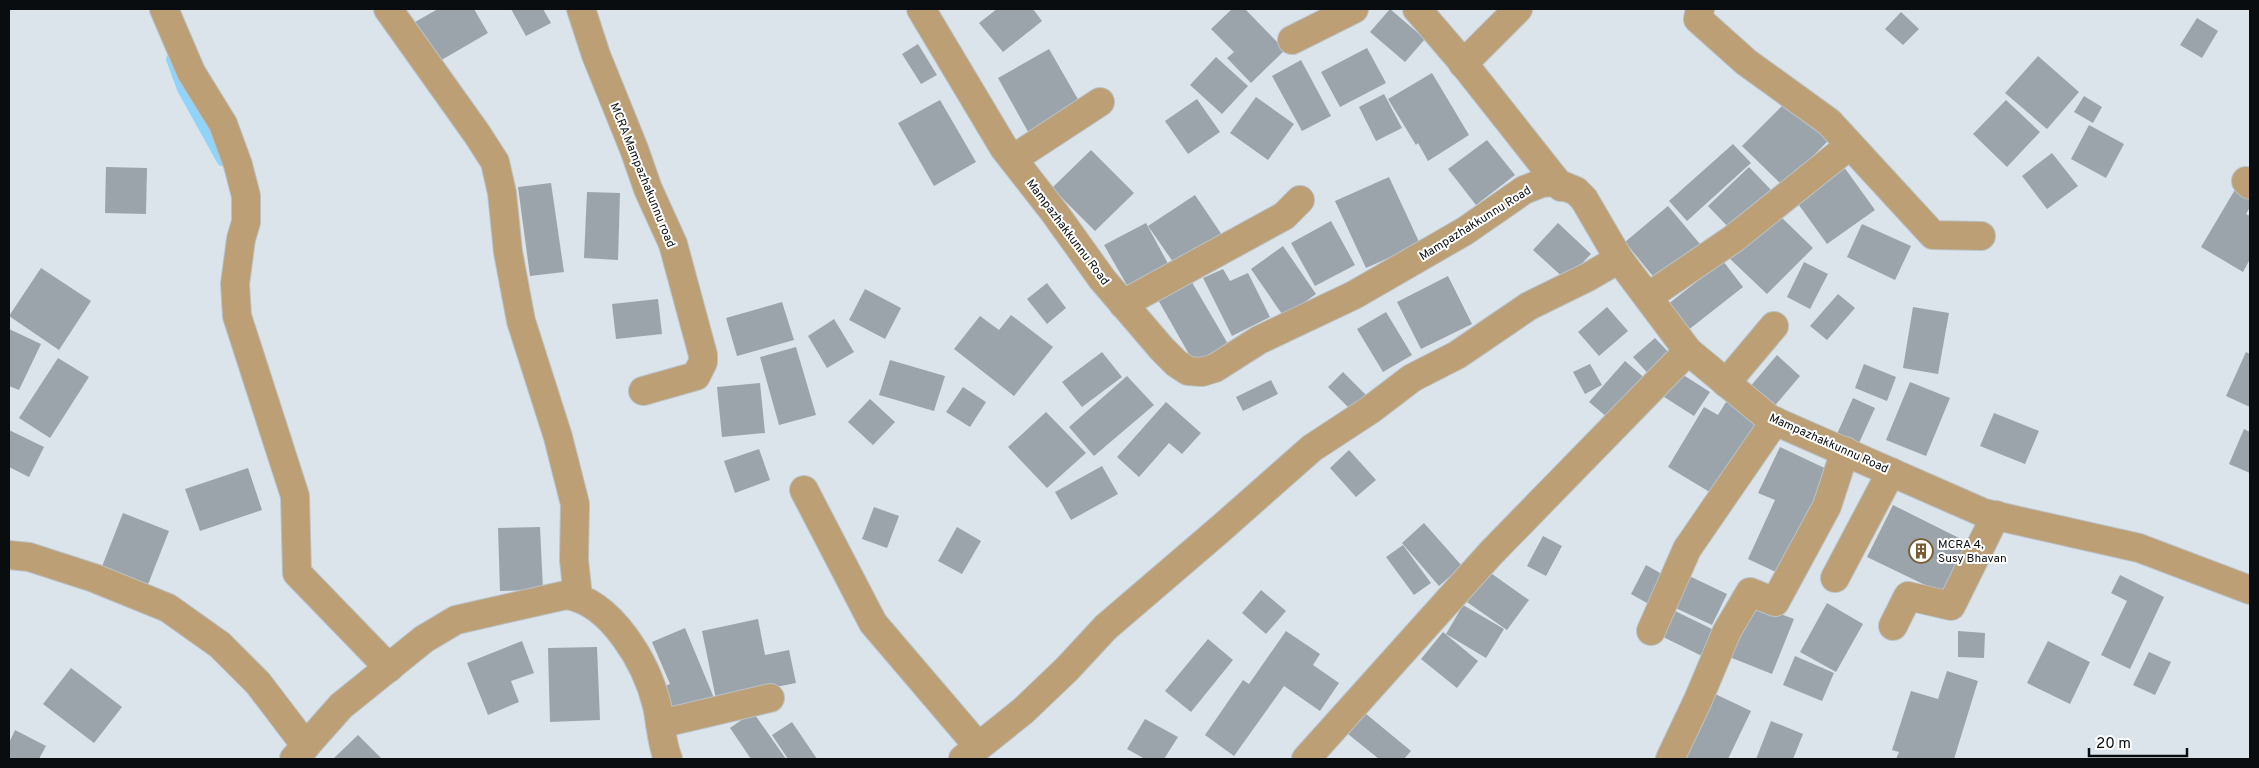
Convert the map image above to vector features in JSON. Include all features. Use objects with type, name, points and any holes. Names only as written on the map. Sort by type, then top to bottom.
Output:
[{"type":"street","points":[[164,9],[191,72],[223,124],[238,165],[246,196],[246,222],[240,239],[234,284],[237,316],[295,496],[297,573],[389,668]]},
{"type":"street","points":[[388,9],[495,162],[502,193],[508,252],[522,321],[558,437],[575,504],[574,560],[578,597]]},
{"type":"street","name":"MCRA Mampazhakunnu road","points":[[581,9],[596,55],[648,189],[673,244],[703,355],[703,362],[696,376],[643,390]]},
{"type":"street","name":"Mampazhakkunnu Road","points":[[921,9],[1004,148],[1123,304],[1176,363],[1188,371],[1202,372],[1215,368],[1259,340],[1354,295],[1465,231],[1524,190],[1542,183],[1554,182],[1561,187],[1576,191],[1584,200],[1619,259],[1688,351],[1775,421],[1984,512],[2139,548],[2250,590]]},
{"type":"street","points":[[1292,40],[1354,9]]},
{"type":"street","points":[[1416,9],[1464,64],[1561,187]]},
{"type":"street","points":[[1464,64],[1518,9]]},
{"type":"street","points":[[1700,9],[1698,19],[1746,62],[1829,122],[1849,146],[1933,235],[1981,236]]},
{"type":"street","points":[[1013,159],[1100,102]]},
{"type":"street","points":[[1648,296],[1733,239],[1849,146]]},
{"type":"street","points":[[1123,304],[1284,216],[1300,200]]},
{"type":"street","points":[[804,490],[873,623],[970,753],[1023,711],[1106,627],[1312,448],[1370,410],[1412,378],[1457,354],[1529,306],[1588,277],[1619,259]]},
{"type":"street","points":[[1726,383],[1774,326]]},
{"type":"street","points":[[1306,759],[1491,553],[1688,351]]},
{"type":"street","points":[[1651,631],[1688,549],[1775,421]]},
{"type":"street","points":[[1670,759],[1698,700],[1727,631],[1750,592],[1775,602],[1827,506],[1845,451]]},
{"type":"street","points":[[1835,578],[1892,472]]},
{"type":"street","points":[[1893,626],[1908,596],[1951,606],[1996,515]]},
{"type":"street","points":[[9,555],[29,557],[94,578],[168,608],[220,645],[258,683],[300,752],[341,706],[424,639],[456,620],[552,596],[566,595],[578,597],[591,603],[614,624],[643,665],[657,705],[668,759]]},
{"type":"street","points":[[660,724],[770,698]]},
{"type":"building","points":[[438,9],[474,9],[488,33],[438,62],[415,22]]},
{"type":"building","points":[[511,9],[543,9],[551,23],[526,36]]},
{"type":"building","points":[[997,9],[1033,9],[1042,21],[1003,52],[979,23]]},
{"type":"building","points":[[1232,9],[1245,9],[1285,50],[1251,83],[1227,58],[1234,52],[1211,29]]},
{"type":"building","points":[[1390,9],[1425,39],[1405,62],[1370,32]]},
{"type":"building","points":[[1901,12],[1919,29],[1903,45],[1885,29]]},
{"type":"building","points":[[2197,18],[2218,31],[2202,58],[2180,45]]},
{"type":"building","points":[[918,44],[937,75],[921,84],[902,54]]},
{"type":"building","points":[[1367,48],[1386,83],[1340,107],[1321,72]]},
{"type":"building","points":[[1049,49],[1083,108],[1031,137],[998,78]]},
{"type":"building","points":[[2038,56],[2079,92],[2047,129],[2005,93]]},
{"type":"building","points":[[1216,57],[1248,86],[1222,114],[1190,85]]},
{"type":"building","points":[[1301,60],[1331,116],[1302,131],[1272,76]]},
{"type":"building","points":[[1432,73],[1469,135],[1428,161],[1388,99]]},
{"type":"building","points":[[1384,94],[1402,128],[1376,141],[1359,107]]},
{"type":"building","points":[[2084,96],[2102,107],[2093,123],[2074,112]]},
{"type":"building","points":[[1256,97],[1294,124],[1268,160],[1230,133]]},
{"type":"building","points":[[1197,99],[1220,132],[1188,154],[1165,121]]},
{"type":"building","points":[[940,100],[976,162],[934,186],[898,123]]},
{"type":"building","points":[[1788,100],[1829,140],[1783,186],[1742,146]]},
{"type":"building","points":[[2006,100],[2040,132],[2007,167],[1973,134]]},
{"type":"building","points":[[2089,125],[2124,144],[2106,178],[2071,159]]},
{"type":"building","points":[[1487,140],[1515,175],[1476,205],[1448,169]]},
{"type":"building","points":[[1733,144],[1751,163],[1687,221],[1669,201]]},
{"type":"building","points":[[1091,150],[1134,193],[1095,231],[1052,188]]},
{"type":"building","points":[[2052,153],[2078,186],[2047,209],[2022,176]]},
{"type":"building","points":[[106,167],[147,168],[146,214],[105,213]]},
{"type":"building","points":[[1749,167],[1774,193],[1733,232],[1708,206]]},
{"type":"building","points":[[1844,167],[1875,210],[1827,244],[1796,201]]},
{"type":"building","points":[[1389,177],[1420,244],[1366,268],[1335,201]]},
{"type":"building","points":[[551,183],[564,272],[530,276],[518,187]]},
{"type":"building","points":[[2236,188],[2250,196],[2250,207],[2246,214],[2250,216],[2250,259],[2243,272],[2201,247]]},
{"type":"building","points":[[587,192],[620,193],[618,260],[584,258]]},
{"type":"building","points":[[1195,195],[1224,238],[1178,269],[1148,226]]},
{"type":"building","points":[[1668,206],[1700,244],[1656,280],[1625,242]]},
{"type":"building","points":[[1775,211],[1813,248],[1767,294],[1729,258]]},
{"type":"building","points":[[1331,221],[1355,265],[1315,286],[1291,243]]},
{"type":"building","points":[[1146,223],[1172,271],[1132,294],[1104,245]]},
{"type":"building","points":[[1558,223],[1591,254],[1566,280],[1533,250]]},
{"type":"building","points":[[1862,224],[1911,246],[1895,280],[1847,257]]},
{"type":"building","points":[[1283,246],[1316,294],[1284,317],[1251,269]]},
{"type":"building","points":[[1723,261],[1743,287],[1687,331],[1667,305]]},
{"type":"building","points":[[1804,262],[1828,274],[1810,309],[1787,297]]},
{"type":"building","points":[[41,268],[91,301],[59,350],[9,316]]},
{"type":"building","points":[[1223,269],[1230,281],[1248,273],[1270,317],[1232,336],[1203,278]]},
{"type":"building","points":[[1448,276],[1472,324],[1421,349],[1397,302]]},
{"type":"building","points":[[1190,279],[1228,344],[1194,363],[1157,298]]},
{"type":"building","points":[[1047,283],[1066,308],[1047,324],[1027,299]]},
{"type":"building","points":[[865,289],[901,308],[885,339],[849,320]]},
{"type":"building","points":[[1838,294],[1855,308],[1827,340],[1810,326]]},
{"type":"building","points":[[658,299],[662,334],[616,339],[612,304]]},
{"type":"building","points":[[782,302],[794,340],[737,356],[726,318]]},
{"type":"building","points":[[1607,307],[1628,331],[1599,356],[1578,332]]},
{"type":"building","points":[[1913,307],[1949,313],[1938,374],[1903,368]]},
{"type":"building","points":[[1386,312],[1412,355],[1383,372],[1357,329]]},
{"type":"building","points":[[1011,315],[1053,347],[1014,396],[954,349],[980,316],[999,330]]},
{"type":"building","points":[[834,319],[854,352],[827,368],[808,336]]},
{"type":"building","points":[[9,329],[41,344],[19,390],[9,386]]},
{"type":"building","points":[[1655,338],[1674,358],[1652,378],[1633,357]]},
{"type":"building","points":[[796,347],[816,415],[779,425],[760,357]]},
{"type":"building","points":[[1102,352],[1122,377],[1082,407],[1062,382]]},
{"type":"building","points":[[2246,352],[2250,354],[2250,407],[2226,396]]},
{"type":"building","points":[[1777,355],[1800,376],[1772,409],[1749,388]]},
{"type":"building","points":[[58,358],[89,377],[50,438],[19,418]]},
{"type":"building","points":[[890,360],[945,376],[934,411],[879,395]]},
{"type":"building","points":[[1625,361],[1648,381],[1613,422],[1589,402]]},
{"type":"building","points":[[1590,364],[1602,385],[1585,394],[1573,372]]},
{"type":"building","points":[[1864,364],[1896,377],[1887,401],[1855,388]]},
{"type":"building","points":[[1677,371],[1710,392],[1694,416],[1661,395]]},
{"type":"building","points":[[1343,372],[1371,400],[1356,415],[1328,387]]},
{"type":"building","points":[[1127,376],[1154,405],[1094,456],[1069,427]]},
{"type":"building","points":[[1271,380],[1278,394],[1243,411],[1236,397]]},
{"type":"building","points":[[1910,382],[1950,398],[1926,456],[1886,440]]},
{"type":"building","points":[[760,383],[765,433],[722,437],[717,387]]},
{"type":"building","points":[[963,387],[986,402],[970,427],[946,412]]},
{"type":"building","points":[[1853,398],[1875,408],[1859,443],[1837,434]]},
{"type":"building","points":[[870,399],[895,422],[873,445],[848,422]]},
{"type":"building","points":[[1166,402],[1201,433],[1182,454],[1169,443],[1139,477],[1117,457]]},
{"type":"building","points":[[1726,402],[1762,423],[1718,497],[1668,467],[1704,407],[1718,415]]},
{"type":"building","points":[[1046,412],[1086,453],[1047,488],[1008,447]]},
{"type":"building","points":[[1994,413],[2039,431],[2025,464],[1980,446]]},
{"type":"building","points":[[2244,429],[2250,432],[2250,473],[2229,464]]},
{"type":"building","points":[[9,430],[44,447],[29,477],[9,467]]},
{"type":"building","points":[[1780,447],[1833,472],[1784,576],[1748,559],[1775,500],[1758,493]]},
{"type":"building","points":[[759,449],[770,480],[735,493],[724,461]]},
{"type":"building","points":[[1349,450],[1376,480],[1356,497],[1330,468]]},
{"type":"building","points":[[1102,466],[1118,494],[1071,520],[1055,492]]},
{"type":"building","points":[[248,468],[262,510],[200,531],[185,489]]},
{"type":"building","name":"MCRA 4, Susy Bhavan","points":[[1893,505],[1975,546],[1950,597],[1867,557]]},
{"type":"building","points":[[874,507],[899,516],[887,548],[862,539]]},
{"type":"building","points":[[123,513],[169,531],[147,587],[101,569]]},
{"type":"building","points":[[1424,523],[1462,566],[1439,586],[1402,543]]},
{"type":"building","points":[[540,527],[543,590],[500,591],[498,528]]},
{"type":"building","points":[[957,527],[981,541],[962,574],[938,561]]},
{"type":"building","points":[[1543,536],[1562,546],[1546,576],[1527,566]]},
{"type":"building","points":[[1403,545],[1431,583],[1414,595],[1386,557]]},
{"type":"building","points":[[1646,565],[1669,578],[1654,607],[1631,594]]},
{"type":"building","points":[[1485,569],[1529,600],[1507,630],[1464,600]]},
{"type":"building","points":[[1683,573],[1727,594],[1712,625],[1669,605]]},
{"type":"building","points":[[2120,575],[2164,597],[2130,669],[2101,655],[2127,601],[2111,593]]},
{"type":"building","points":[[1261,590],[1286,611],[1266,634],[1242,613]]},
{"type":"building","points":[[1749,602],[1794,619],[1772,674],[1727,656]]},
{"type":"building","points":[[1827,603],[1863,624],[1836,672],[1800,652]]},
{"type":"building","points":[[1463,605],[1504,629],[1486,658],[1446,634]]},
{"type":"building","points":[[1671,609],[1714,630],[1702,656],[1659,635]]},
{"type":"building","points":[[758,619],[765,655],[789,650],[796,683],[716,699],[702,631]]},
{"type":"building","points":[[685,628],[714,698],[666,718],[654,691],[670,684],[652,642]]},
{"type":"building","points":[[1286,631],[1320,654],[1313,665],[1339,683],[1320,711],[1284,686],[1234,756],[1205,735],[1243,680],[1249,684]]},
{"type":"building","points":[[1958,631],[1985,633],[1984,658],[1958,657]]},
{"type":"building","points":[[1443,632],[1478,661],[1457,688],[1421,659]]},
{"type":"building","points":[[1208,639],[1233,660],[1191,712],[1165,691]]},
{"type":"building","points":[[522,641],[534,673],[511,681],[519,702],[488,715],[467,663]]},
{"type":"building","points":[[2048,641],[2090,662],[2070,704],[2027,683]]},
{"type":"building","points":[[597,647],[600,720],[550,722],[548,648]]},
{"type":"building","points":[[2149,652],[2171,662],[2155,695],[2133,685]]},
{"type":"building","points":[[1795,656],[1834,673],[1822,701],[1783,685]]},
{"type":"building","points":[[71,668],[122,707],[94,743],[43,704]]},
{"type":"building","points":[[1947,671],[1978,681],[1954,759],[1896,759],[1899,752],[1892,750],[1911,691],[1938,699]]},
{"type":"building","points":[[1713,693],[1751,711],[1728,759],[1682,759]]},
{"type":"building","points":[[753,712],[786,759],[751,759],[730,728]]},
{"type":"building","points":[[1365,713],[1411,751],[1404,759],[1379,759],[1348,734]]},
{"type":"building","points":[[1145,719],[1178,737],[1164,759],[1145,759],[1127,749]]},
{"type":"building","points":[[1771,721],[1803,734],[1793,759],[1756,759]]},
{"type":"building","points":[[792,722],[817,759],[788,759],[772,735]]},
{"type":"building","points":[[15,730],[46,746],[39,759],[9,759],[9,743]]},
{"type":"building","points":[[358,735],[382,759],[333,759]]},
{"type":"waterway","points":[[171,59],[182,89],[222,161]]},
{"type":"place","name":"MCRA 4, Susy Bhavan","points":[[1921,551]]}]
